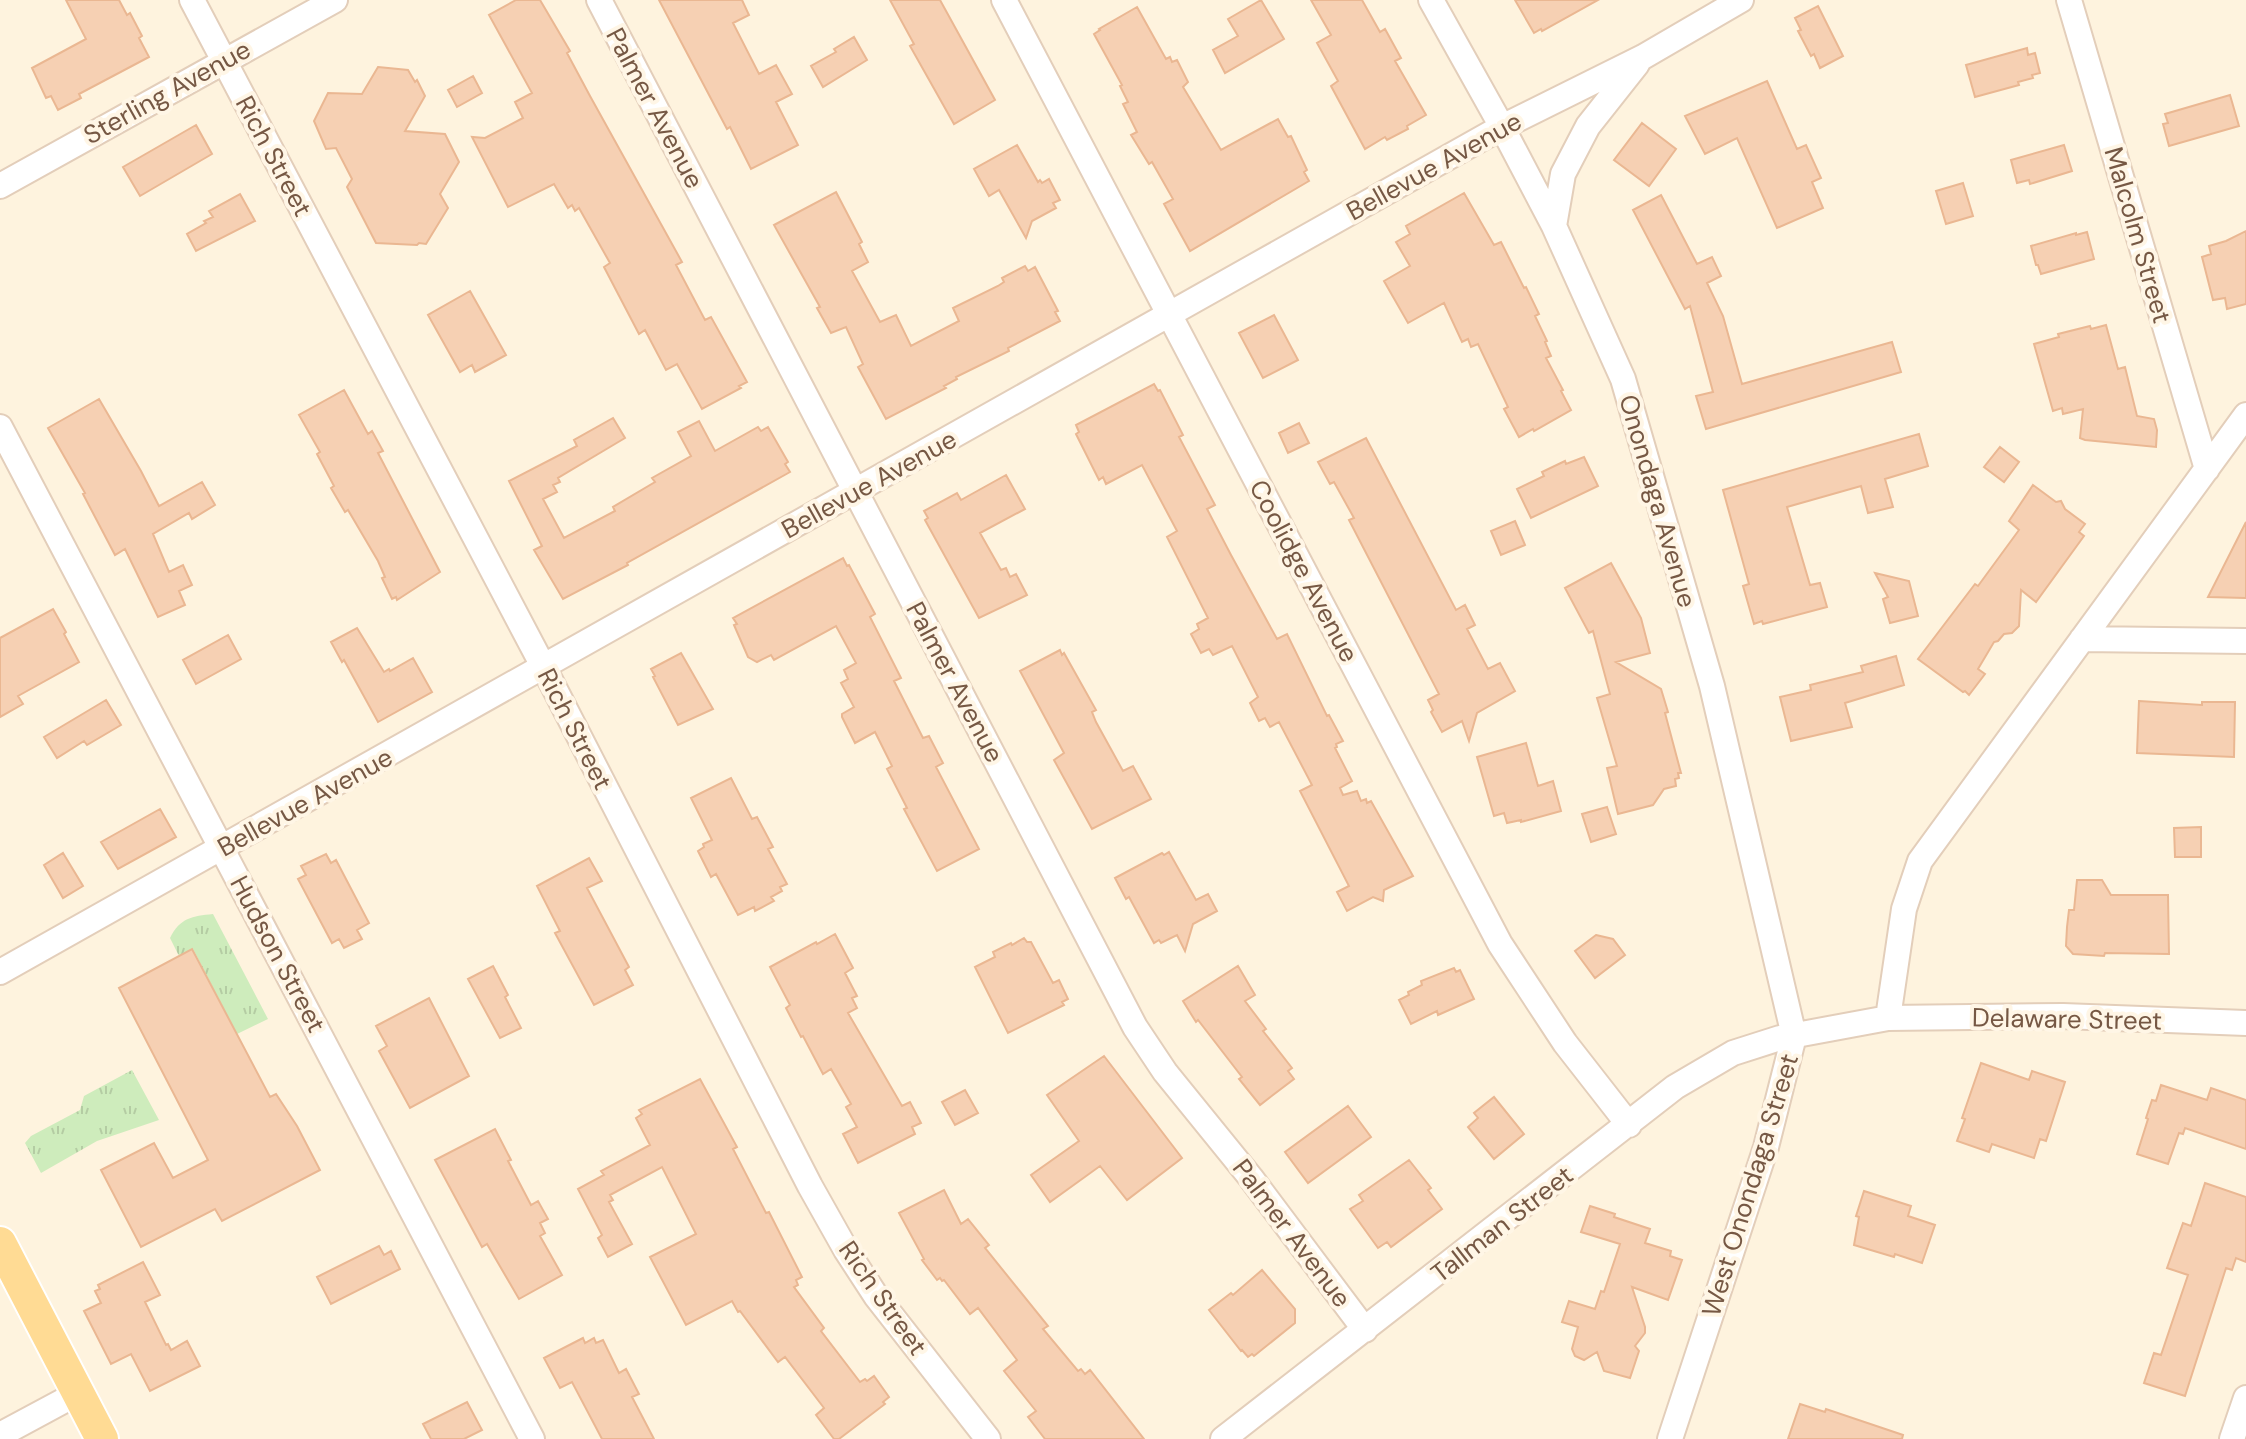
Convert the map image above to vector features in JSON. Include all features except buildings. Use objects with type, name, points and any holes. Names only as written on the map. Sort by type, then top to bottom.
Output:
[{"type":"main road","points":[[0,1243],[102,1439]]},
{"type":"street","name":"Rich Street","points":[[192,0],[544,668],[810,1186],[876,1296],[988,1439]]},
{"type":"street","name":"Sterling Avenue","points":[[0,186],[335,0]]},
{"type":"street","name":"Palmer Avenue","points":[[599,0],[1135,1027],[1165,1072],[1251,1178],[1365,1330]]},
{"type":"street","name":"Coolidge Avenue","points":[[1004,0],[1500,944],[1565,1043],[1629,1125]]},
{"type":"street","name":"Onondaga Avenue","points":[[1431,0],[1554,226],[1623,379],[1712,686],[1794,1036]]},
{"type":"street","name":"Bellevue Avenue","points":[[0,972],[1502,127],[1643,57],[1741,0]]},
{"type":"street","name":"Malcolm Street","points":[[2069,0],[2207,469]]},
{"type":"street","points":[[1554,226],[1563,174],[1588,126],[1643,57]]},
{"type":"street","points":[[1888,1018],[1904,909],[1920,861],[2246,415]]},
{"type":"street","name":"Hudson Street","points":[[0,427],[532,1439]]},
{"type":"street","points":[[2082,639],[2246,641]]},
{"type":"street","name":"Delaware Street","points":[[1888,1018],[2063,1016],[2246,1023]]},
{"type":"street","name":"West Onondaga Street","points":[[1670,1439],[1766,1147],[1794,1036],[1888,1018]]},
{"type":"street","name":"Tallman Street","points":[[1223,1439],[1675,1087],[1733,1053],[1794,1036]]},
{"type":"street","points":[[0,1435],[78,1393]]},
{"type":"street","points":[[2232,1439],[2246,1398]]},
{"type":"green space","points":[[213,914],[268,1019],[237,1034],[193,949],[179,956],[170,938],[187,919]]},
{"type":"green space","points":[[132,1070],[159,1120],[97,1141],[41,1173],[25,1143],[31,1136],[80,1110],[84,1096]]}]
